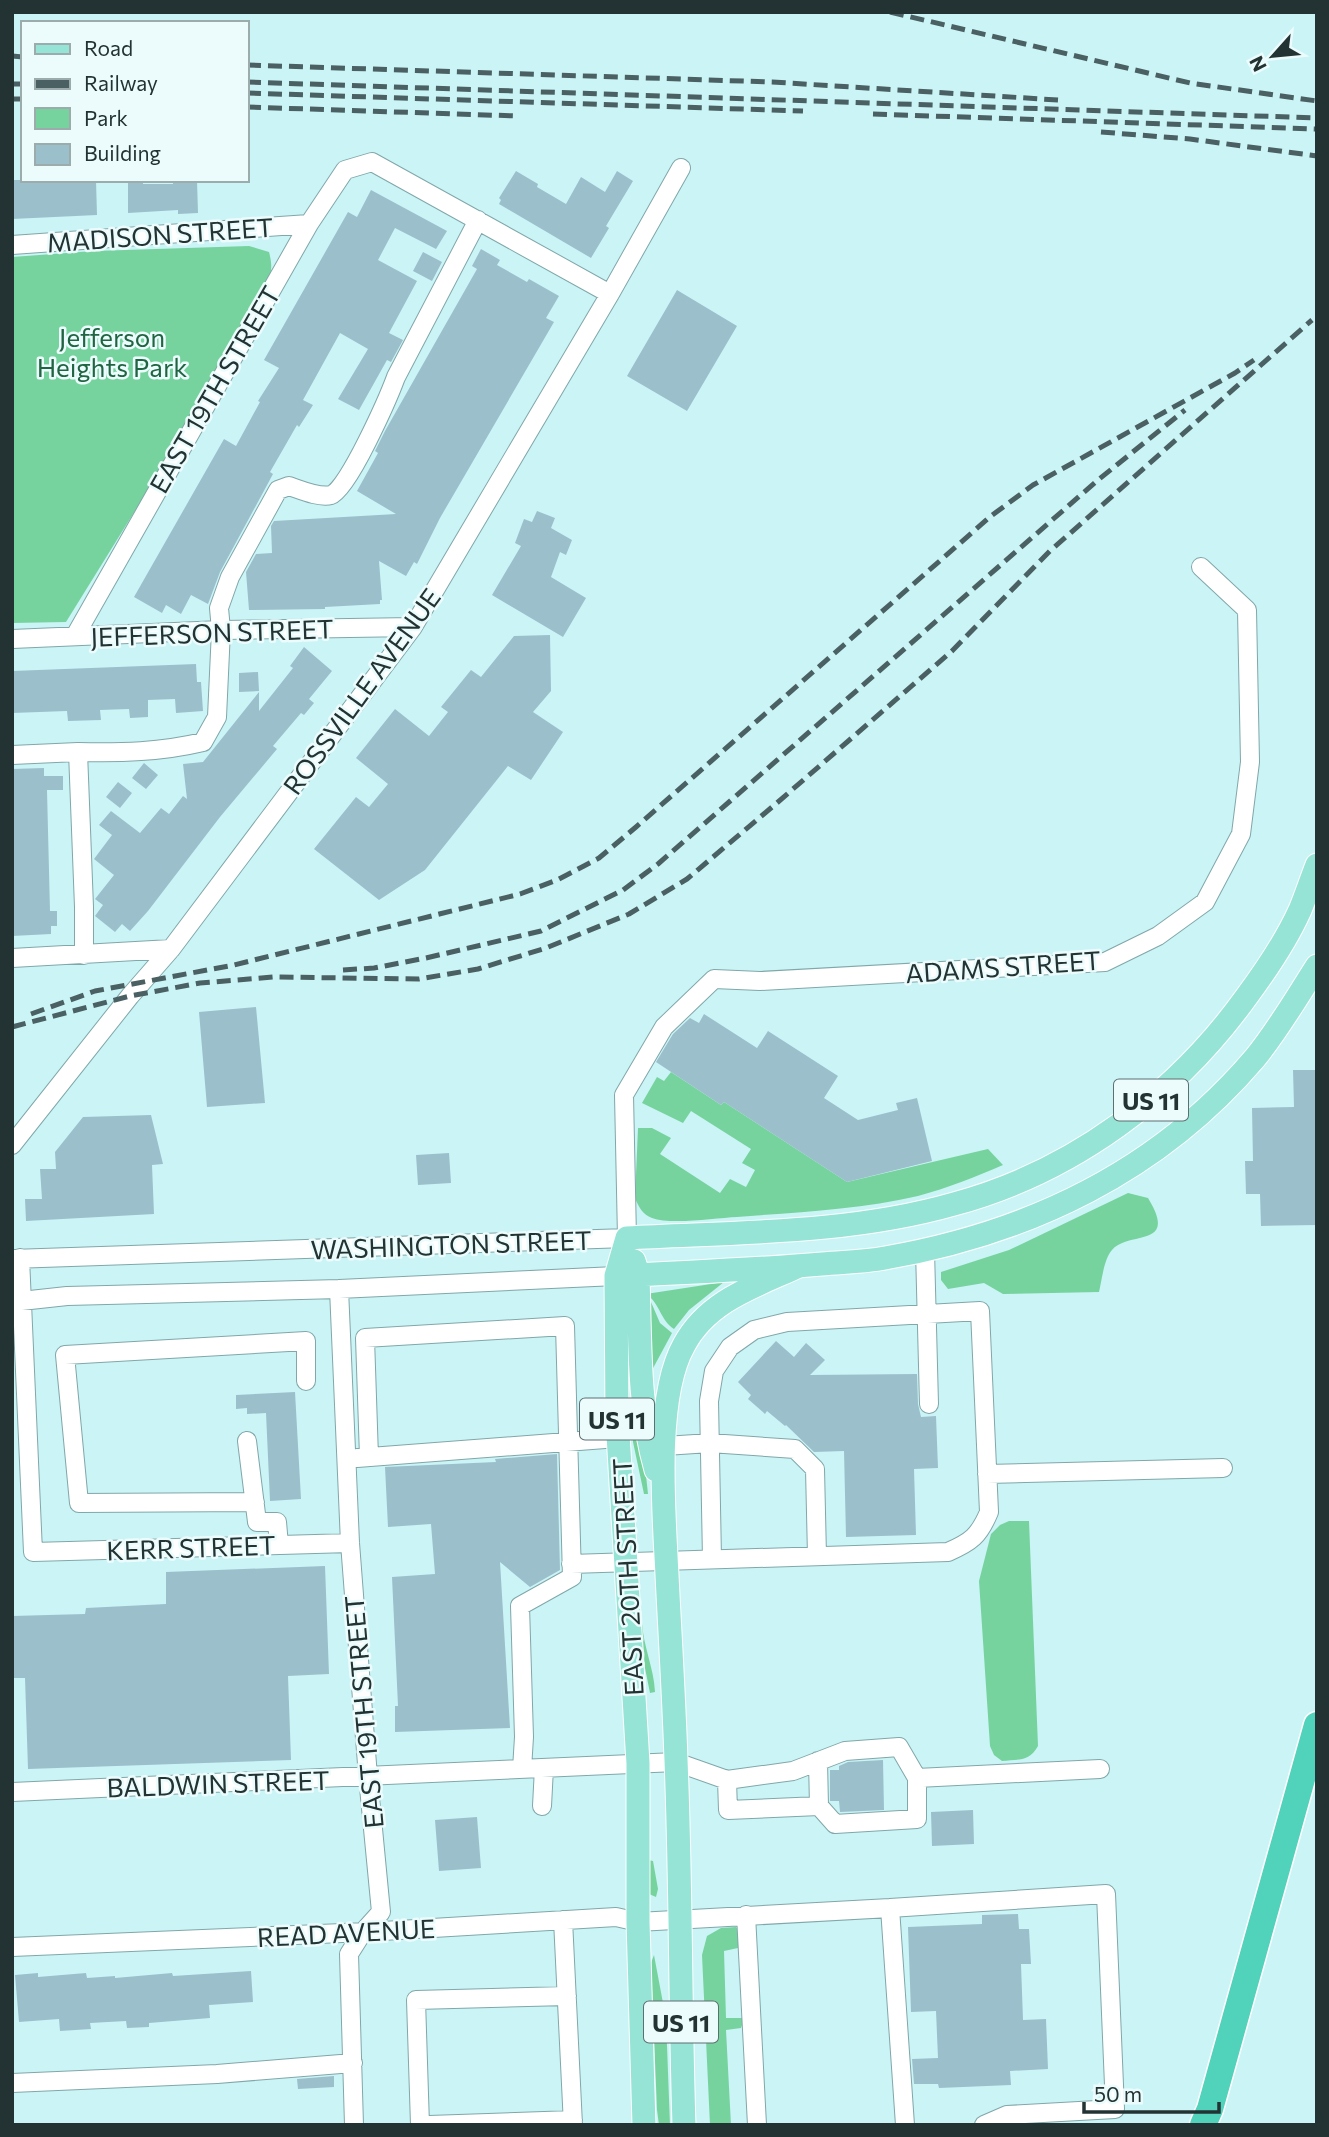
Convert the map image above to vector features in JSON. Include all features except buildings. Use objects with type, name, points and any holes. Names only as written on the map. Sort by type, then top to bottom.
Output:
[{"type":"highway","points":[[1203,2125],[1317,1725]]},
{"type":"main road","name":"WASHINGTON STREET","points":[[627,1238],[823,1228],[889,1218],[955,1204],[1020,1180],[1078,1152],[1129,1118],[1178,1077],[1224,1029],[1268,968],[1299,912],[1317,866]]},
{"type":"main road","name":"US 11","points":[[925,1250],[1027,1221],[1101,1184],[1150,1154],[1208,1108],[1255,1057],[1317,966]]},
{"type":"main road","name":"EAST 20TH STREET","points":[[627,1238],[618,1438],[638,1763],[638,1922],[644,2125]]},
{"type":"main road","name":"WASHINGTON STREET","points":[[627,1275],[883,1259],[925,1250]]},
{"type":"main road","name":"US 11","points":[[663,1494],[671,1377],[683,1345],[702,1319],[724,1300],[799,1266]]},
{"type":"main road","points":[[627,1275],[651,1451],[663,1494]]},
{"type":"main road","name":"EAST 20TH STREET","points":[[663,1494],[676,1762],[684,2125]]},
{"type":"street","name":"EAST 19TH STREET","points":[[75,636],[309,223],[345,170],[372,162],[478,220]]},
{"type":"street","name":"ROSSVILLE AVENUE","points":[[12,1145],[130,996],[171,949],[413,627],[610,294],[681,168]]},
{"type":"street","points":[[12,755],[125,753],[168,750],[204,743],[217,716],[221,630],[219,608],[230,577],[278,491],[289,486],[329,496],[336,493],[342,485],[364,447],[396,377],[478,220],[610,294]]},
{"type":"street","name":"MADISON STREET","points":[[12,245],[309,223]]},
{"type":"street","name":"ADAMS STREET","points":[[714,979],[760,981],[1105,962],[1158,936],[1205,901],[1241,834],[1250,762],[1250,707],[1247,610],[1201,567]]},
{"type":"street","name":"JEFFERSON STREET","points":[[12,639],[221,630],[413,627]]},
{"type":"street","points":[[78,752],[85,907],[84,954]]},
{"type":"street","points":[[12,958],[171,949]]},
{"type":"street","name":"EAST 20TH STREET","points":[[627,1238],[624,1096],[664,1027],[714,979]]},
{"type":"street","name":"WASHINGTON STREET","points":[[15,1258],[627,1238]]},
{"type":"street","points":[[925,1250],[929,1404]]},
{"type":"street","points":[[15,1258],[17,1302]]},
{"type":"street","name":"WASHINGTON STREET","points":[[17,1302],[67,1296],[339,1289],[627,1275]]},
{"type":"street","name":"EAST 19TH STREET","points":[[339,1289],[350,1543],[381,1912],[363,1932],[349,1954],[355,2125]]},
{"type":"street","name":"KERR STREET","points":[[17,1302],[33,1552],[350,1543]]},
{"type":"street","points":[[571,1564],[948,1552],[967,1544],[981,1530],[989,1512],[980,1311],[787,1322],[754,1329],[730,1347],[714,1371],[709,1401],[712,1559]]},
{"type":"street","points":[[369,1457],[365,1338],[565,1326],[572,1577],[520,1606],[524,1737],[522,1769]]},
{"type":"street","points":[[255,1502],[79,1503],[65,1355],[306,1341],[306,1381]]},
{"type":"street","points":[[346,1458],[618,1438]]},
{"type":"street","points":[[247,1441],[257,1522],[277,1522],[279,1545]]},
{"type":"street","points":[[665,1446],[710,1443],[795,1449],[814,1469],[817,1556]]},
{"type":"street","points":[[987,1474],[1223,1468]]},
{"type":"street","points":[[676,1762],[727,1780],[793,1771],[818,1761],[845,1751],[899,1747],[917,1778],[917,1819],[835,1824],[819,1806],[818,1761]]},
{"type":"street","name":"BALDWIN STREET","points":[[12,1792],[676,1762]]},
{"type":"street","points":[[542,1806],[544,1768]]},
{"type":"street","points":[[917,1778],[1100,1769]]},
{"type":"street","points":[[727,1780],[727,1810],[819,1806]]},
{"type":"street","name":"READ AVENUE","points":[[12,1947],[363,1932],[616,1917],[638,1922],[1106,1894],[1115,2109],[1007,2115],[984,2125]]},
{"type":"street","points":[[890,1908],[905,2125]]},
{"type":"street","points":[[746,1915],[757,2125]]},
{"type":"street","points":[[429,2125],[573,2123],[563,1920]]},
{"type":"street","points":[[420,2125],[416,2000],[566,1996]]},
{"type":"street","points":[[12,2083],[217,2074],[352,2063]]},
{"type":"green space","name":"Jefferson Heights Park","points":[[249,246],[269,252],[270,274],[263,295],[151,485],[66,622],[12,623],[12,257],[94,251]]},
{"type":"green space","points":[[671,1072],[721,1105],[724,1102],[847,1182],[988,1149],[1003,1165],[929,1193],[896,1201],[828,1210],[694,1220],[670,1221],[652,1218],[641,1210],[635,1198],[638,1128],[652,1128],[671,1138],[660,1154],[720,1193],[730,1179],[746,1187],[755,1170],[742,1163],[751,1149],[691,1111],[683,1123],[642,1103],[657,1077],[664,1081]]},
{"type":"green space","points":[[1128,1193],[1148,1198],[1158,1225],[1155,1232],[1148,1236],[1120,1244],[1112,1250],[1105,1264],[1099,1292],[1003,1294],[984,1283],[948,1289],[941,1280],[941,1272],[1009,1250]]},
{"type":"green space","points":[[724,1282],[689,1310],[674,1329],[646,1294]]},
{"type":"green space","points":[[648,1301],[651,1302],[660,1323],[672,1333],[651,1372]]},
{"type":"green space","points":[[632,1414],[636,1414],[648,1494],[644,1494],[633,1442]]},
{"type":"green space","points":[[1009,1521],[1029,1521],[1038,1746],[1027,1757],[1002,1761],[994,1755],[990,1746],[979,1581],[991,1534]]},
{"type":"green space","points":[[639,1622],[642,1622],[654,1683],[655,1692],[650,1693],[640,1643]]},
{"type":"green space","points":[[648,1860],[653,1861],[658,1889],[656,1897],[649,1894]]},
{"type":"green space","points":[[736,1927],[740,1938],[738,1948],[724,1951],[726,2018],[742,2018],[743,2022],[741,2028],[726,2030],[731,2125],[710,2125],[702,1955],[707,1936],[721,1928]]},
{"type":"green space","points":[[654,1955],[666,2019],[670,2125],[659,2125],[657,2110],[651,1963]]},
{"type":"railway","points":[[890,12],[1190,83],[1317,101]]},
{"type":"railway","points":[[12,56],[21,57]]},
{"type":"railway","points":[[248,65],[772,82],[1058,100]]},
{"type":"railway","points":[[248,82],[1317,118]]},
{"type":"railway","points":[[12,84],[21,84]]},
{"type":"railway","points":[[248,93],[803,111]]},
{"type":"railway","points":[[12,99],[21,99]]},
{"type":"railway","points":[[248,107],[518,116]]},
{"type":"railway","points":[[873,114],[1317,129]]},
{"type":"railway","points":[[1101,132],[1190,139],[1317,156]]},
{"type":"railway","points":[[12,1027],[130,996],[200,983],[274,977],[419,979],[478,969],[546,948],[629,914],[687,879],[952,651],[1050,551],[1312,320]]},
{"type":"railway","points":[[31,1014],[95,991],[234,965],[520,894],[557,880],[599,858],[991,516],[1033,485],[1254,360]]},
{"type":"railway","points":[[343,970],[374,968],[426,958],[541,931],[623,890],[658,864],[1098,480],[1185,410]]}]
